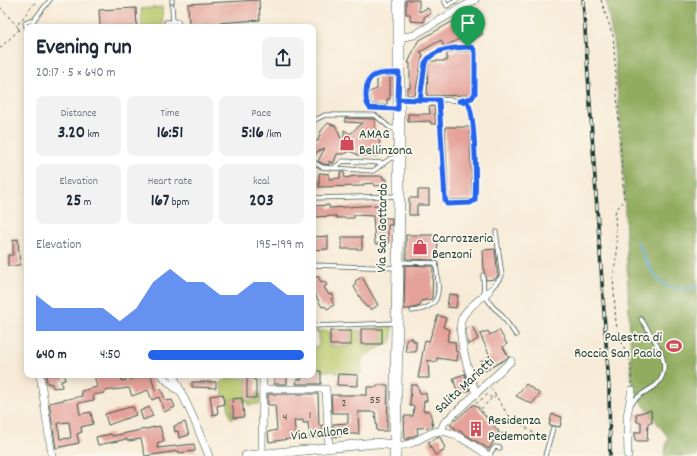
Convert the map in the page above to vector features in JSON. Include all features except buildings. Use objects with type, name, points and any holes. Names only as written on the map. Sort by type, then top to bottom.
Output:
[{"type":"main road","name":"Via San Gottardo","points":[[396,450],[399,196],[399,0]]},
{"type":"street","points":[[399,38],[414,35],[475,0]]},
{"type":"street","points":[[476,394],[462,342],[460,324],[463,315],[487,293]]},
{"type":"street","name":"Salita Mariotti","points":[[440,431],[444,423],[511,361]]},
{"type":"street","points":[[40,378],[52,456]]},
{"type":"street","points":[[164,378],[176,389],[181,391]]},
{"type":"street","points":[[174,378],[209,456]]},
{"type":"street","points":[[262,454],[263,378]]},
{"type":"street","points":[[263,389],[326,389],[329,448]]},
{"type":"street","points":[[628,456],[627,416],[632,390]]},
{"type":"street","points":[[396,450],[440,431],[460,438],[488,456]]},
{"type":"street","name":"Via Vallone","points":[[246,456],[375,443],[396,450]]},
{"type":"lane","points":[[25,24],[33,21],[50,0]]},
{"type":"lane","points":[[444,0],[447,6],[457,0]]},
{"type":"lane","points":[[172,3],[173,22]]},
{"type":"lane","points":[[166,22],[178,21],[179,24]]},
{"type":"lane","points":[[420,100],[425,63],[428,58],[448,49],[471,47],[475,52],[474,96],[472,98],[459,101]]},
{"type":"lane","points":[[399,73],[374,74],[369,79],[366,91],[366,104],[370,108],[420,100],[439,100],[467,102],[471,108],[473,125],[475,200],[470,203],[447,204],[445,199],[439,100]]},
{"type":"lane","points":[[316,120],[325,115],[375,115],[392,128],[398,130]]},
{"type":"lane","points":[[316,164],[322,167],[373,171],[391,158],[399,158]]},
{"type":"lane","points":[[334,168],[343,162],[384,163]]},
{"type":"lane","points":[[316,198],[399,196]]},
{"type":"lane","points":[[487,293],[502,276],[496,232]]},
{"type":"lane","points":[[316,265],[398,265],[436,263],[438,289],[436,301],[431,306],[412,311]]},
{"type":"lane","points":[[482,275],[493,307],[500,313],[516,335]]},
{"type":"lane","points":[[629,407],[636,397],[658,383],[663,369],[659,348],[641,319]]},
{"type":"lane","points":[[316,326],[397,323]]},
{"type":"lane","points":[[545,456],[553,428]]},
{"type":"lane","points":[[488,456],[495,447],[500,448]]},
{"type":"path","points":[[17,26],[37,0]]},
{"type":"path","points":[[601,0],[612,36],[614,48],[624,200],[624,203],[615,212],[617,253],[613,278],[618,331],[630,362],[632,390]]},
{"type":"path","points":[[0,7],[19,29],[0,48]]},
{"type":"path","points":[[490,386],[508,415],[535,434],[516,436],[500,433],[476,404],[488,394],[492,398]]},
{"type":"path","points":[[481,409],[496,396]]},
{"type":"green space","points":[[606,0],[697,0],[697,456],[664,456],[668,437],[632,390],[623,162],[614,48]]},
{"type":"green space","points":[[162,7],[163,24],[142,24],[141,9]]},
{"type":"green space","points":[[381,325],[392,327],[392,341],[362,357],[361,373],[316,371],[316,346],[319,346],[319,333],[316,331],[329,331],[329,346],[351,347],[352,330],[360,330],[361,345],[382,345],[382,328],[377,328]]},
{"type":"green space","points":[[256,378],[246,380],[246,400],[256,400],[256,394],[260,394],[260,404],[248,405],[248,402],[243,402],[242,398],[232,399],[233,419],[230,417],[227,398],[223,394],[221,383],[226,379]]},
{"type":"waterway","points":[[637,241],[647,262],[658,279],[673,288],[684,289],[697,287]]},
{"type":"railway","points":[[583,0],[609,387],[610,456]]},
{"type":"place","name":"AMAG Bellinzona","points":[[347,143]]},
{"type":"place","name":"Carrozzeria Benzoni","points":[[420,247]]},
{"type":"place","name":"Palestra di Roccia San Paolo","points":[[674,346]]},
{"type":"place","name":"Residenza Pedemonte","points":[[476,429]]},
{"type":"route","points":[[468,47],[448,49],[428,58],[425,63],[420,100],[398,99],[398,109],[376,110],[367,106],[366,87],[370,77],[374,74],[399,73],[398,99],[403,99],[420,100],[439,100],[445,201],[447,204],[474,202],[476,193],[471,108],[467,102],[459,101],[472,98],[474,97],[475,93],[475,52],[473,48],[468,47]]}]
